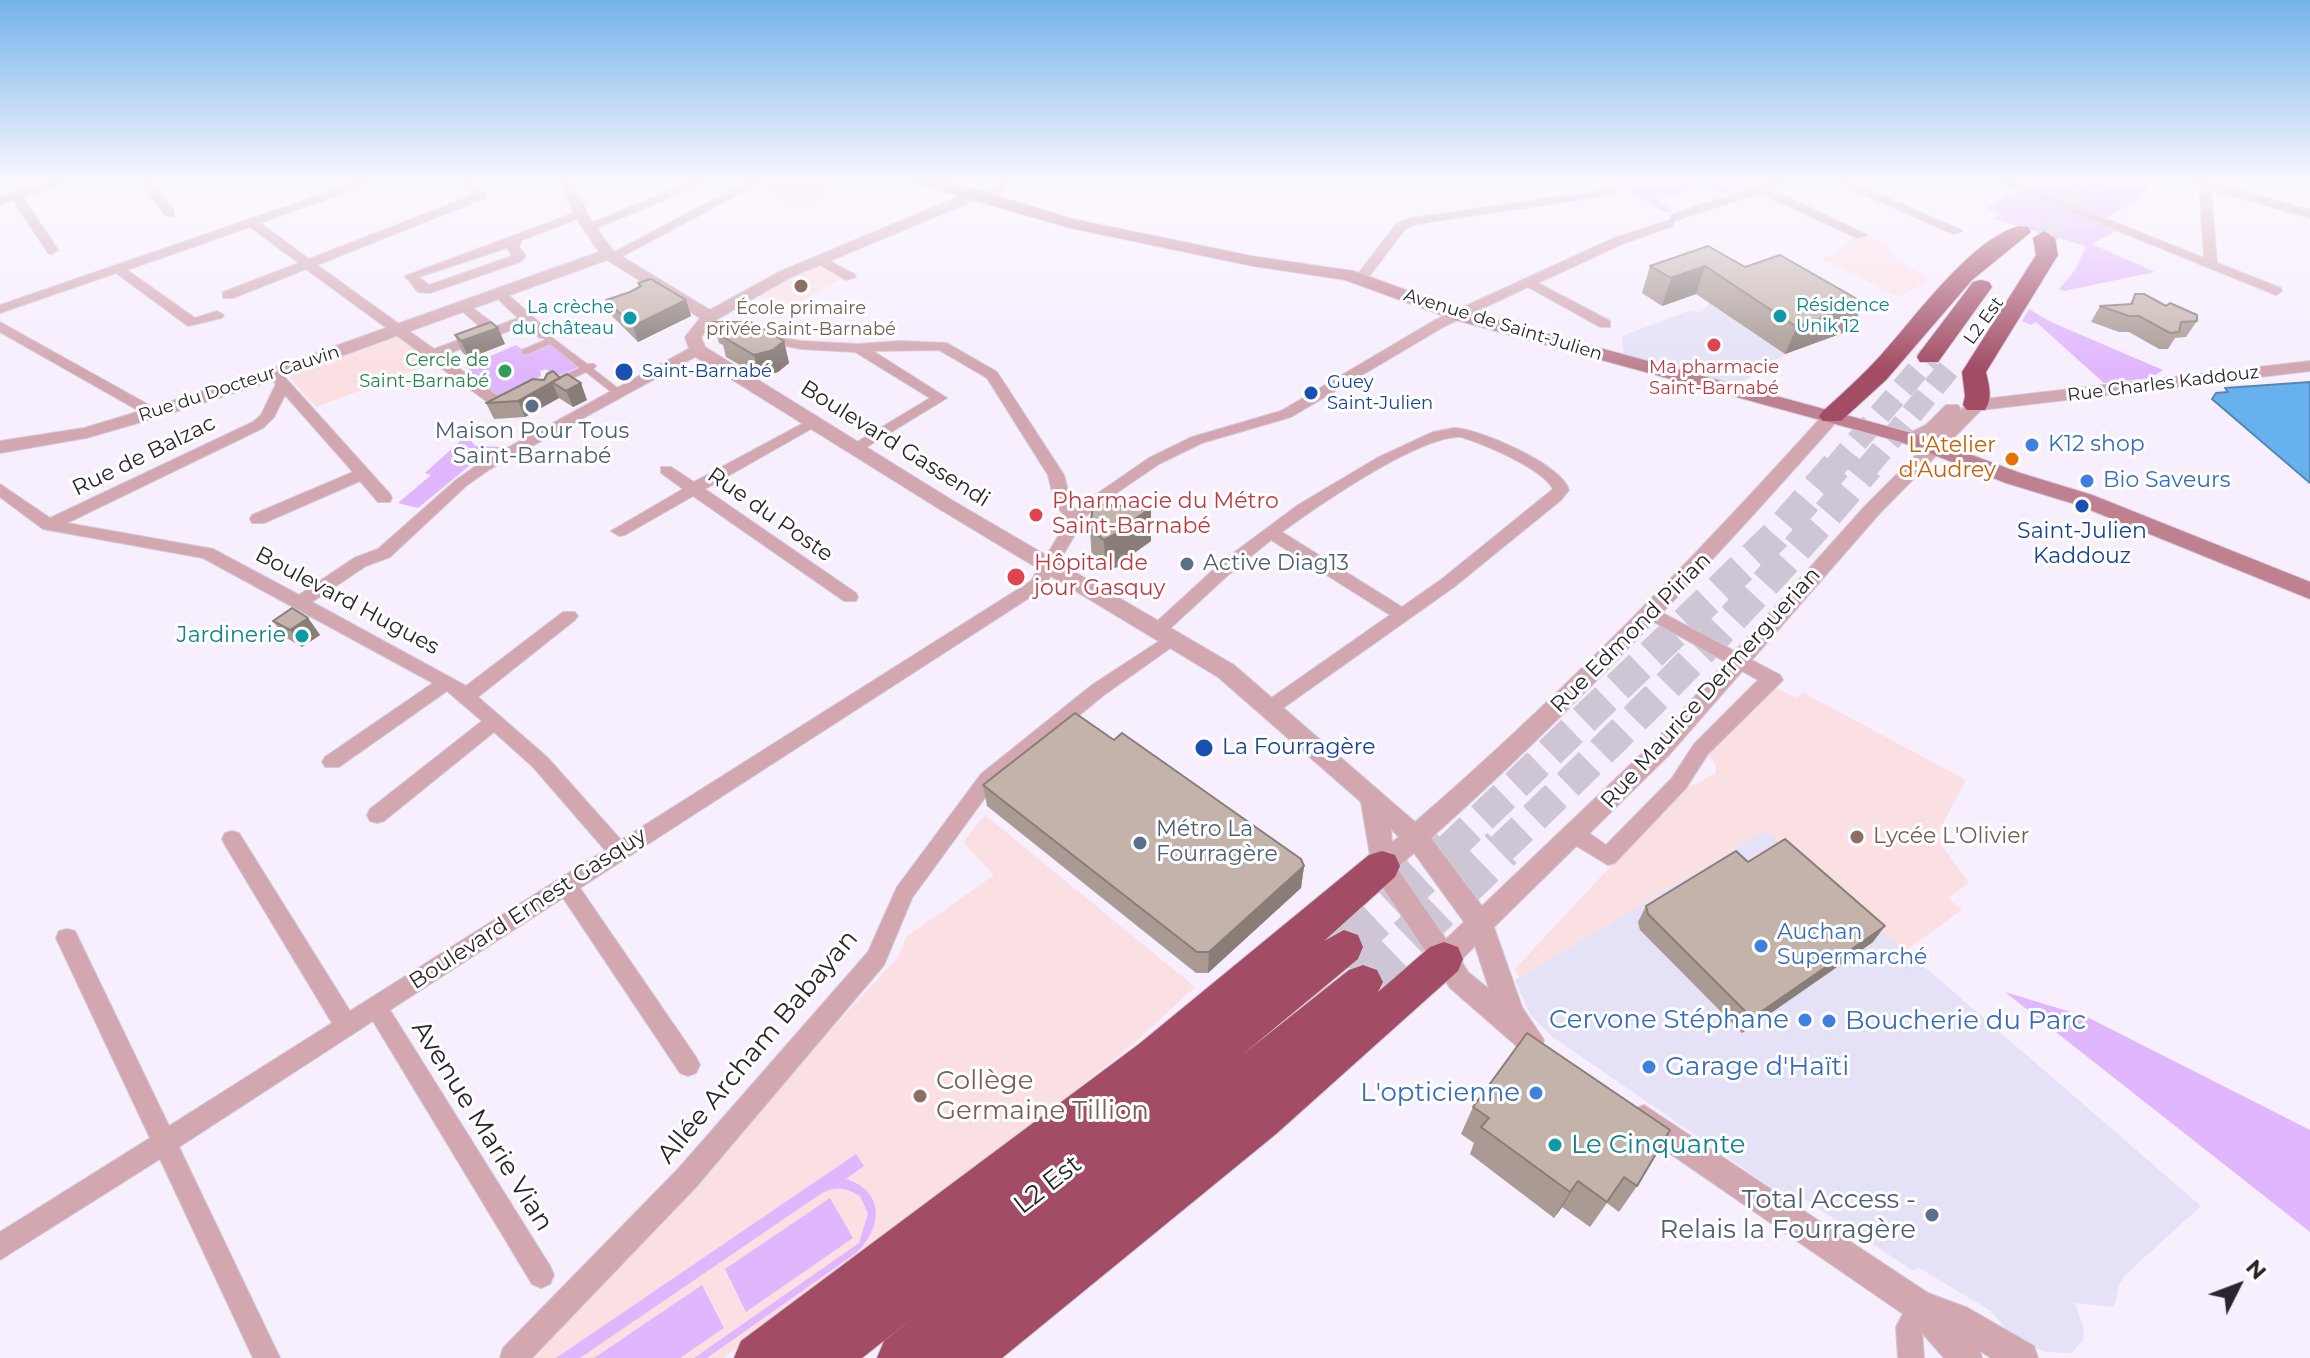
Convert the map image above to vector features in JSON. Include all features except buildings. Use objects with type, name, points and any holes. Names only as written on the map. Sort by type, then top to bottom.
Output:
[{"type":"highway","name":"L2 Est","points":[[1826,422],[1877,375],[2001,242]]},
{"type":"highway","name":"L2 Est","points":[[1929,357],[2012,242]]},
{"type":"highway","name":"L2 Est","points":[[1952,365],[2041,242]]},
{"type":"highway","name":"L2 Est","points":[[1977,401],[1974,372],[2047,255],[2045,242]]},
{"type":"highway","points":[[758,1358],[1165,1048],[1260,972],[1382,866]]},
{"type":"highway","points":[[964,1358],[1261,1120],[1444,959]]},
{"type":"highway","name":"L2 Est","points":[[823,1358],[1126,1125],[1354,964],[901,1358]]},
{"type":"main road","name":"Avenue de Saint-Julien","points":[[1163,242],[1360,279],[1458,315],[1930,452]]},
{"type":"main road","name":"Avenue de Saint-Julien","points":[[1826,422],[1908,438],[1930,452]]},
{"type":"main road","points":[[1930,452],[2097,505],[2310,591]]},
{"type":"street","points":[[47,242],[52,250]]},
{"type":"street","points":[[0,309],[196,242]]},
{"type":"street","points":[[278,242],[498,403]]},
{"type":"street","points":[[228,295],[363,242]]},
{"type":"street","points":[[512,242],[411,276],[423,289],[430,289],[516,259],[520,256],[513,242]]},
{"type":"street","points":[[601,242],[611,255],[710,321]]},
{"type":"street","points":[[611,255],[636,242]]},
{"type":"street","points":[[299,603],[360,562],[384,553],[461,483],[485,466],[697,350],[693,337],[740,301],[786,274],[865,242]]},
{"type":"street","points":[[1360,279],[1388,242]]},
{"type":"street","name":"Boulevard Ernest Gasquy","points":[[0,1247],[1033,588],[1041,582],[1076,520],[1090,503],[1154,461],[1197,440],[1286,414],[1458,315],[1615,242]]},
{"type":"street","points":[[2156,242],[2276,291]]},
{"type":"street","points":[[2209,242],[2211,264]]},
{"type":"street","name":"Rue du Docteur Cauvin","points":[[0,447],[86,433],[278,379],[397,330],[611,255]]},
{"type":"street","points":[[820,260],[850,277]]},
{"type":"street","points":[[118,269],[193,323],[217,315]]},
{"type":"street","points":[[1529,283],[1605,324]]},
{"type":"street","points":[[499,294],[617,392]]},
{"type":"street","points":[[465,306],[485,324]]},
{"type":"street","points":[[431,355],[528,319]]},
{"type":"street","points":[[0,326],[153,413]]},
{"type":"street","points":[[745,333],[801,345],[858,348],[942,346],[992,375],[1056,475],[1063,504],[1076,520]]},
{"type":"street","points":[[525,352],[548,337]]},
{"type":"street","points":[[857,448],[940,398],[858,348]]},
{"type":"street","name":"Boulevard Gassendi","points":[[697,350],[1050,566],[1214,662],[1270,708],[1416,836],[1480,924],[1511,1013],[1542,1048],[1459,980],[1444,959]]},
{"type":"street","name":"Rue Charles Kaddouz","points":[[1908,438],[1921,437],[1959,402],[2081,395],[2310,366]]},
{"type":"street","points":[[542,389],[588,367]]},
{"type":"street","points":[[278,379],[384,498]]},
{"type":"street","name":"Rue de Balzac","points":[[49,525],[258,425],[267,417],[278,379]]},
{"type":"street","points":[[1930,452],[1977,401]]},
{"type":"street","points":[[619,531],[813,422]]},
{"type":"street","name":"Rue Edmond Pirian","points":[[1382,866],[1512,752],[1651,613],[1762,498],[1826,422]]},
{"type":"street","name":"Allée Archam Babayan","points":[[513,1358],[687,1178],[876,958],[904,893],[988,779],[1165,634],[1228,565],[1356,474],[1452,431],[1473,436],[1498,448],[1559,483],[1561,490],[1555,497],[1398,618]]},
{"type":"street","name":"Rue Maurice Dermerguerian","points":[[1444,959],[1661,749],[1872,510],[1930,452]]},
{"type":"street","name":"Rue du Poste","points":[[666,470],[850,597]]},
{"type":"street","points":[[258,519],[362,474]]},
{"type":"street","name":"Boulevard Hugues","points":[[0,489],[49,525],[207,553],[446,683],[540,762],[618,851]]},
{"type":"street","points":[[1267,536],[1398,618],[1270,708]]},
{"type":"street","points":[[1575,835],[1608,857],[1679,783],[1701,749],[1765,684],[1774,680],[1651,613]]},
{"type":"street","points":[[465,697],[569,616]]},
{"type":"street","points":[[332,762],[446,683]]},
{"type":"street","points":[[377,815],[494,722]]},
{"type":"street","points":[[1372,797],[1379,827],[1382,866],[1444,959]]},
{"type":"street","points":[[232,839],[346,1025]]},
{"type":"street","points":[[566,885],[688,1065]]},
{"type":"street","points":[[67,938],[267,1358]]},
{"type":"street","name":"Avenue Marie Vian","points":[[376,1007],[541,1275]]},
{"type":"street","points":[[1616,1100],[1920,1307],[1966,1358]]},
{"type":"street","points":[[1911,1358],[1909,1327],[1920,1307]]},
{"type":"street","points":[[1920,1307],[1957,1319],[2022,1358]]},
{"type":"shaded area","points":[[1848,242],[1881,242],[1888,246],[1895,259],[1931,279],[1899,297],[1820,258],[1833,255]]},
{"type":"shaded area","points":[[2074,242],[2095,242],[2092,244],[2155,272],[2064,291],[2059,289],[2076,269],[2086,246]]},
{"type":"shaded area","name":"École primaire privée Saint-Barnabé","points":[[822,264],[844,277],[791,307],[757,295]]},
{"type":"shaded area","points":[[1710,303],[1785,354],[1735,387],[1624,356],[1622,336],[1688,311],[1701,312]]},
{"type":"shaded area","points":[[2029,309],[2051,322],[2163,370],[2151,378],[2104,383],[2036,322],[2031,325],[2022,321]]},
{"type":"shaded area","points":[[397,335],[434,363],[316,407],[287,375]]},
{"type":"shaded area","name":"Cercle de Saint-Barnabé","points":[[550,343],[579,367],[555,377],[546,369],[540,371],[541,376],[497,397],[465,373],[470,370],[465,367],[516,345],[527,352]]},
{"type":"shaded area","points":[[467,435],[475,446],[501,447],[474,462],[418,508],[398,503],[431,475],[425,473]]},
{"type":"shaded area","name":"Lycée L'Olivier","points":[[1774,687],[1797,698],[1802,692],[1966,780],[1939,831],[1940,843],[1969,883],[1948,898],[1962,910],[1905,951],[1766,830],[1519,978],[1515,969],[1686,785],[1698,784],[1715,775],[1716,766],[1708,753],[1746,712],[1752,714],[1758,707],[1754,704]]},
{"type":"shaded area","name":"Collège Germaine Tillion","points":[[985,815],[1195,987],[1138,1040],[887,1241],[723,1358],[531,1358],[723,1157],[795,1069],[899,956],[906,937],[994,875],[963,842]]},
{"type":"shaded area","points":[[1766,830],[2201,1206],[2125,1275],[2119,1285],[2114,1307],[2075,1303],[2084,1330],[2083,1340],[2072,1353],[2046,1352],[2023,1342],[2008,1331],[1991,1311],[1919,1268],[1912,1270],[1798,1195],[1775,1190],[1553,1037],[1531,1016],[1515,980]]},
{"type":"shaded area","points":[[2005,992],[2087,1017],[2310,1130],[2310,1232]]},
{"type":"shaded area","points":[[856,1154],[864,1166],[846,1179],[868,1192],[876,1211],[875,1222],[865,1243],[856,1253],[707,1358],[694,1358],[859,1243],[868,1214],[860,1196],[841,1189],[822,1193],[580,1358],[556,1358]]},
{"type":"shaded area","points":[[830,1198],[853,1238],[746,1312],[725,1269]]},
{"type":"shaded area","points":[[702,1285],[724,1328],[680,1358],[594,1358]]},
{"type":"water","points":[[2310,382],[2310,483],[2212,399],[2216,393],[2228,392],[2225,388]]},
{"type":"tunnel","points":[[1834,468],[1929,357]]},
{"type":"tunnel","points":[[1867,468],[1952,365]]},
{"type":"tunnel","points":[[1448,850],[1775,536],[1836,466]]},
{"type":"tunnel","points":[[1500,850],[1690,663],[1781,566],[1868,466]]},
{"type":"tunnel","points":[[1344,947],[1450,848]]},
{"type":"tunnel","points":[[1363,982],[1502,848]]},
{"type":"place","name":"École primaire privée Saint-Barnabé","points":[[801,286]]},
{"type":"place","name":"Résidence Unik 12","points":[[1780,316]]},
{"type":"place","name":"La crèche du château","points":[[630,318]]},
{"type":"place","name":"Ma pharmacie Saint-Barnabé","points":[[1714,345]]},
{"type":"place","name":"Cercle de Saint-Barnabé","points":[[505,371]]},
{"type":"place","name":"Saint-Barnabé","points":[[624,372]]},
{"type":"place","name":"Guey Saint-Julien","points":[[1311,393]]},
{"type":"place","name":"Maison Pour Tous Saint-Barnabé","points":[[532,406]]},
{"type":"place","name":"K12 shop","points":[[2032,445]]},
{"type":"place","name":"L'Atelier d'Audrey","points":[[2012,459]]},
{"type":"place","name":"Bio Saveurs","points":[[2087,481]]},
{"type":"place","name":"Saint-Julien Kaddouz","points":[[2082,506]]},
{"type":"place","name":"Pharmacie du Métro Saint-Barnabé","points":[[1036,515]]},
{"type":"place","name":"Active Diag13","points":[[1187,564]]},
{"type":"place","name":"Hôpital de jour Gasquy","points":[[1016,577]]},
{"type":"place","name":"Jardinerie","points":[[302,636]]},
{"type":"place","name":"La Fourragère","points":[[1204,748]]},
{"type":"place","name":"Lycée L'Olivier","points":[[1857,837]]},
{"type":"place","name":"Métro La Fourragère","points":[[1140,843]]},
{"type":"place","name":"Auchan Supermarché","points":[[1761,946]]},
{"type":"place","name":"Cervone Stéphane","points":[[1805,1020]]},
{"type":"place","name":"Boucherie du Parc","points":[[1829,1021]]},
{"type":"place","name":"Garage d'Haïti","points":[[1649,1067]]},
{"type":"place","name":"L'opticienne","points":[[1536,1093]]},
{"type":"place","name":"Collège Germaine Tillion","points":[[920,1096]]},
{"type":"place","name":"Le Cinquante","points":[[1555,1145]]},
{"type":"place","name":"Total Access - Relais la Fourragère","points":[[1932,1215]]}]
